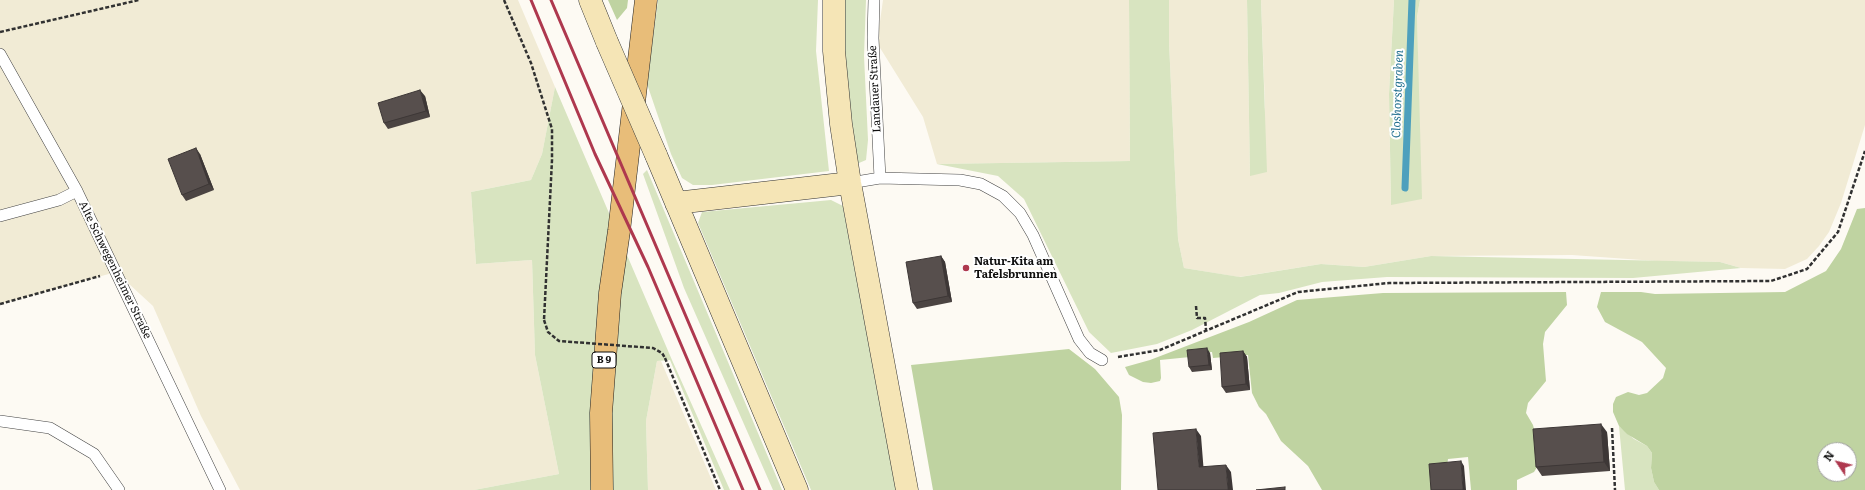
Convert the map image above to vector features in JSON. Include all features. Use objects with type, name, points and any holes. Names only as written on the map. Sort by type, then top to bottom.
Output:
[{"type":"main road","points":[[590,0],[797,490]]},
{"type":"main road","name":"B 9","points":[[602,490],[601,413],[609,301],[619,231],[646,0]]},
{"type":"main road","points":[[834,0],[836,73],[841,124],[850,183],[907,490]]},
{"type":"main road","points":[[676,203],[850,183]]},
{"type":"lane","name":"Landauer Straße","points":[[874,0],[873,38],[880,178]]},
{"type":"lane","name":"Alte Schwegenheimer Straße","points":[[0,54],[77,191],[220,490]]},
{"type":"lane","points":[[850,183],[880,178],[960,180],[981,184],[1003,196],[1020,213],[1033,235],[1079,339],[1090,353],[1102,360]]},
{"type":"lane","points":[[0,216],[59,200],[77,191]]},
{"type":"lane","points":[[0,421],[50,428],[94,454],[119,490]]},
{"type":"path","points":[[0,32],[139,0]]},
{"type":"path","points":[[504,0],[531,63],[552,129],[552,160],[544,320],[548,332],[559,341],[653,348],[662,353],[720,490]]},
{"type":"path","points":[[1102,360],[1160,350],[1298,292],[1389,283],[1770,281],[1807,269],[1838,232],[1865,151]]},
{"type":"path","points":[[0,304],[116,272]]},
{"type":"path","points":[[1196,306],[1197,318],[1205,318],[1206,330]]},
{"type":"path","points":[[1612,428],[1615,490]]},
{"type":"shaded area","points":[[0,0],[518,0],[555,87],[542,154],[531,180],[471,192],[476,264],[532,260],[535,355],[559,474],[474,490],[240,490],[201,416],[153,306],[116,272],[0,304]]},
{"type":"shaded area","points":[[883,0],[1129,0],[1130,161],[937,164],[923,117],[877,43]]},
{"type":"shaded area","points":[[1169,0],[1247,0],[1250,176],[1265,107],[1261,0],[1394,0],[1389,94],[1391,205],[1418,81],[1417,17],[1420,0],[1865,0],[1865,125],[1841,203],[1829,232],[1807,259],[1785,269],[1741,268],[1720,262],[1656,261],[1572,255],[1431,256],[1364,267],[1321,264],[1239,277],[1184,268],[1178,239],[1169,42]]},
{"type":"shaded area","points":[[657,361],[661,361],[716,490],[648,490],[646,421]]},
{"type":"green space","points":[[608,0],[628,0],[627,8],[617,20]]},
{"type":"green space","points":[[658,0],[818,0],[816,51],[829,171],[712,185],[693,185],[682,178],[671,154],[647,84]]},
{"type":"green space","points":[[843,0],[866,0],[864,56],[868,140],[866,160],[859,163],[856,162],[843,59]]},
{"type":"green space","points":[[1129,0],[1169,0],[1169,42],[1178,239],[1184,268],[1240,277],[1321,264],[1364,267],[1431,256],[1720,262],[1741,268],[1633,278],[1387,277],[1322,282],[1279,293],[1260,295],[1192,330],[1157,344],[1111,353],[1089,332],[1024,199],[998,176],[937,164],[1130,161]]},
{"type":"green space","points":[[1247,0],[1261,0],[1267,172],[1250,176]]},
{"type":"green space","points":[[1394,0],[1420,0],[1417,17],[1422,199],[1391,205],[1389,94]]},
{"type":"green space","points":[[555,87],[672,360],[730,490],[724,490],[670,360],[657,361],[646,421],[648,490],[474,490],[559,474],[535,355],[532,260],[476,264],[471,192],[531,180],[542,154]]},
{"type":"green space","points":[[647,170],[782,490],[773,490],[684,288],[643,174]]},
{"type":"green space","points":[[831,200],[843,206],[896,490],[811,490],[698,223],[702,212]]},
{"type":"green space","points":[[1865,208],[1865,490],[1659,490],[1654,482],[1651,468],[1652,453],[1647,446],[1627,434],[1619,426],[1613,412],[1613,404],[1616,397],[1628,392],[1639,395],[1647,393],[1663,378],[1666,368],[1642,342],[1605,322],[1597,307],[1601,292],[1641,292],[1655,294],[1785,292],[1826,271],[1841,249],[1857,209]]},
{"type":"green space","points":[[1566,292],[1567,305],[1545,332],[1543,344],[1546,381],[1528,403],[1526,413],[1533,425],[1539,464],[1534,472],[1517,480],[1517,490],[1471,490],[1468,457],[1448,459],[1447,466],[1431,490],[1322,490],[1308,466],[1281,441],[1266,414],[1259,407],[1252,393],[1248,355],[1213,358],[1212,352],[1189,354],[1190,357],[1160,360],[1160,381],[1151,383],[1143,382],[1129,375],[1125,367],[1150,360],[1249,322],[1297,300],[1383,293]]},
{"type":"green space","points":[[1069,349],[1095,369],[1119,397],[1122,415],[1121,490],[933,490],[911,365]]},
{"type":"green space","points":[[1619,426],[1634,439],[1647,446],[1652,453],[1651,468],[1654,482],[1659,490],[1625,490]]},
{"type":"building","points":[[420,90],[426,111],[384,123],[378,103]]},
{"type":"building","points":[[196,148],[209,184],[182,195],[168,159]]},
{"type":"building","points":[[941,256],[948,296],[913,303],[906,262]]},
{"type":"building","points":[[1207,348],[1209,365],[1189,367],[1187,350]]},
{"type":"building","points":[[1243,351],[1246,384],[1222,387],[1220,353]]},
{"type":"building","points":[[1601,424],[1604,462],[1536,467],[1533,429]]},
{"type":"building","points":[[1196,429],[1199,467],[1226,465],[1228,490],[1158,490],[1153,433]]},
{"type":"building","points":[[1461,461],[1463,490],[1431,490],[1429,464]]},
{"type":"building","points":[[1285,487],[1285,490],[1256,490]]},
{"type":"waterway","name":"Closhorstgraben","points":[[1405,188],[1412,0]]},
{"type":"railway","points":[[531,0],[595,154],[648,267],[743,490]]},
{"type":"railway","points":[[551,0],[760,490]]},
{"type":"place","name":"Natur-Kita am Tafelsbrunnen","points":[[966,268]]}]
